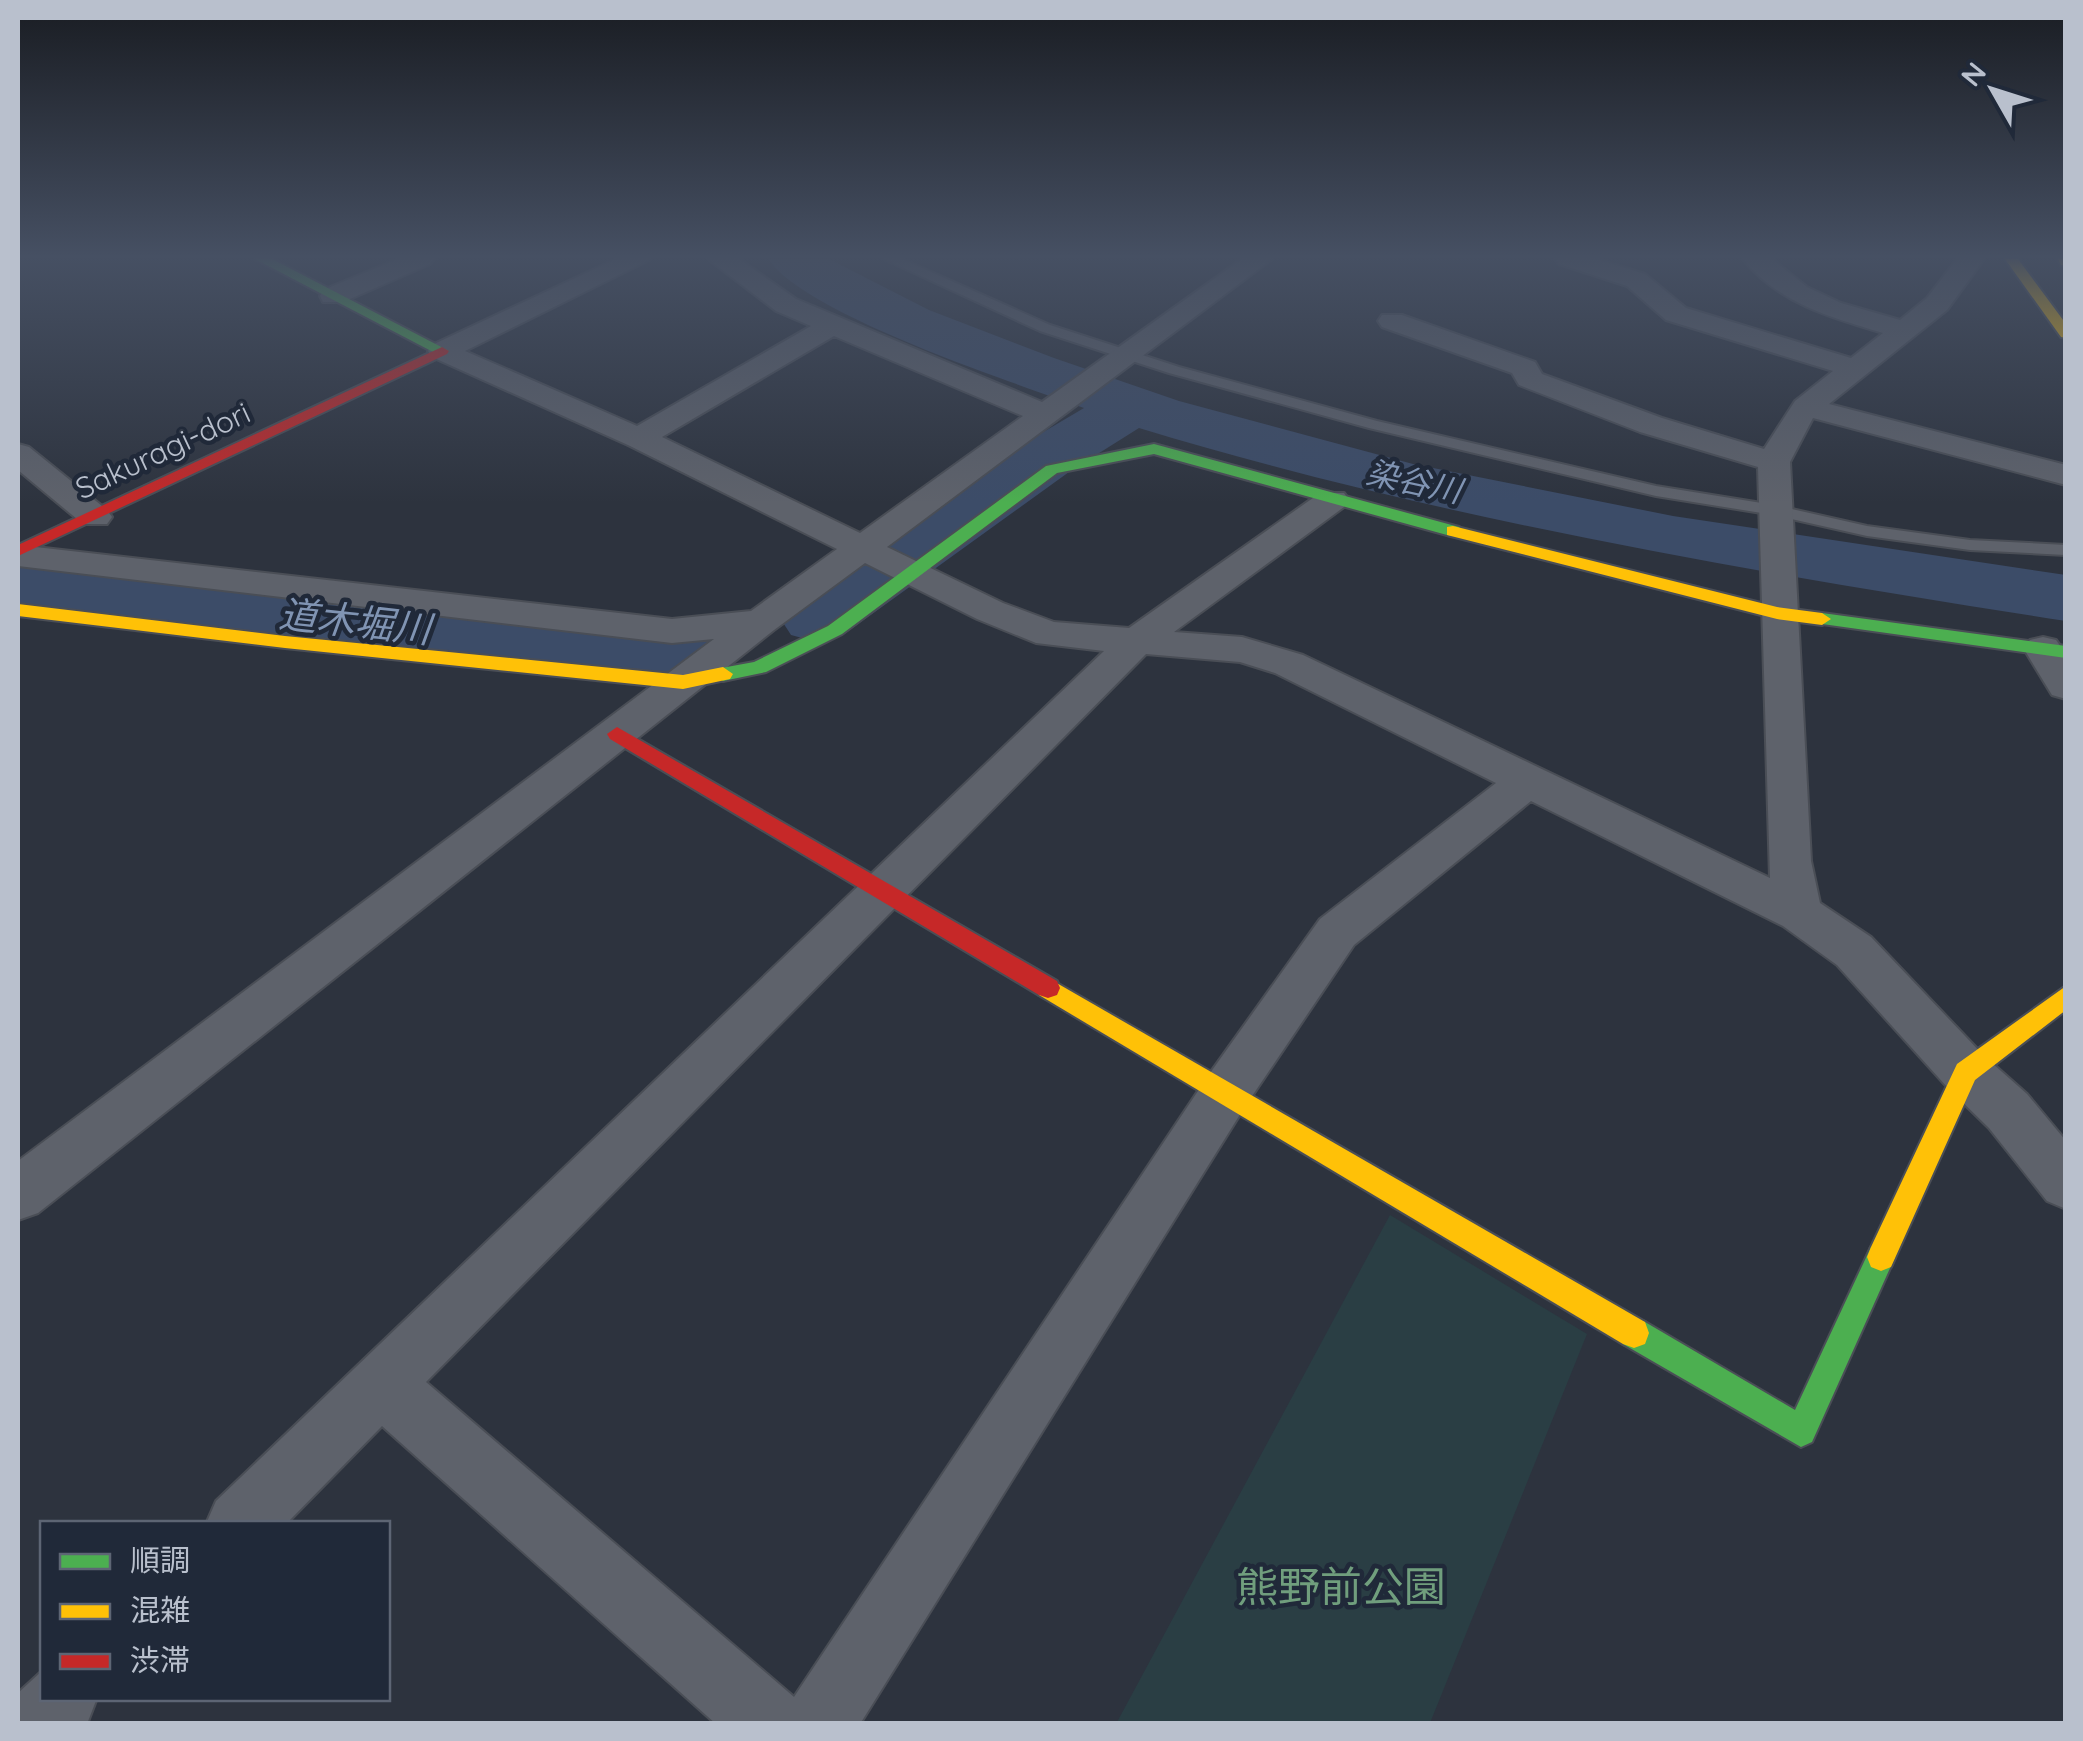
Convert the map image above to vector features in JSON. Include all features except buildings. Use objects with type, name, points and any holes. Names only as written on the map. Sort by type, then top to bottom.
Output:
[{"type":"street","points":[[422,340],[639,438],[990,611],[1050,634],[1242,650],[1289,664],[1799,913],[1854,951],[1966,1072],[2008,1111],[2066,1183]]},
{"type":"street","points":[[442,350],[463,340]]},
{"type":"street","points":[[639,438],[806,340]]},
{"type":"street","points":[[874,340],[1052,412]]},
{"type":"street","points":[[18,610],[285,642],[683,682],[758,667],[835,630],[889,562],[1052,412],[1150,340]]},
{"type":"street","points":[[1446,340],[1525,368],[1529,378],[1651,425],[1774,462]]},
{"type":"street","points":[[1763,340],[1854,368]]},
{"type":"street","points":[[1799,913],[1789,862],[1774,462],[1792,425],[1806,408],[1891,340]]},
{"type":"street","name":"Sakuragi-dori","points":[[18,553],[442,350]]},
{"type":"street","points":[[1806,408],[2066,475]]},
{"type":"street","points":[[18,1194],[761,622],[889,562],[1052,470],[1154,449],[1332,500],[1778,608],[2054,650],[2066,686]]},
{"type":"street","points":[[18,454],[95,517]]},
{"type":"street","points":[[242,1521],[881,888],[1137,641],[1332,500]]},
{"type":"street","points":[[18,553],[672,631],[761,622]]},
{"type":"street","points":[[617,734],[1800,1431],[1966,1072],[2066,996]]},
{"type":"street","points":[[818,1724],[1226,1092],[1337,932],[1527,781]]},
{"type":"street","points":[[380,1384],[772,1724]]},
{"type":"street","points":[[37,1724],[59,1701]]},
{"type":"lane","points":[[1078,340],[1126,358],[1499,456],[1656,492],[1952,543],[2066,550]]},
{"type":"green space","name":"熊野前公園","points":[[1390,1215],[1587,1334],[1430,1723],[1116,1724]]},
{"type":"waterway","name":"染谷川","points":[[954,340],[1158,414],[1413,484],[1673,536],[2066,598]]},
{"type":"waterway","name":"道木堀川","points":[[817,618],[1046,458],[1130,407]]},
{"type":"waterway","name":"道木堀川","points":[[18,585],[666,656],[693,653]]},
{"type":"traffic: fast","points":[[421,340],[442,351]]},
{"type":"traffic: fast","points":[[723,674],[759,667],[835,630],[1052,469],[1154,449],[1453,531]]},
{"type":"traffic: fast","points":[[1822,619],[2066,652]]},
{"type":"traffic: fast","points":[[1634,1333],[1801,1431],[1881,1257]]},
{"type":"traffic: slow","points":[[1453,531],[1777,613],[1822,619]]},
{"type":"traffic: slow","points":[[18,610],[285,642],[683,682],[723,674]]},
{"type":"traffic: slow","points":[[1048,988],[1634,1333]]},
{"type":"traffic: slow","points":[[1881,1257],[1966,1072],[2066,996]]},
{"type":"traffic: jam","points":[[18,551],[442,351]]},
{"type":"traffic: jam","points":[[617,734],[1048,988]]}]
